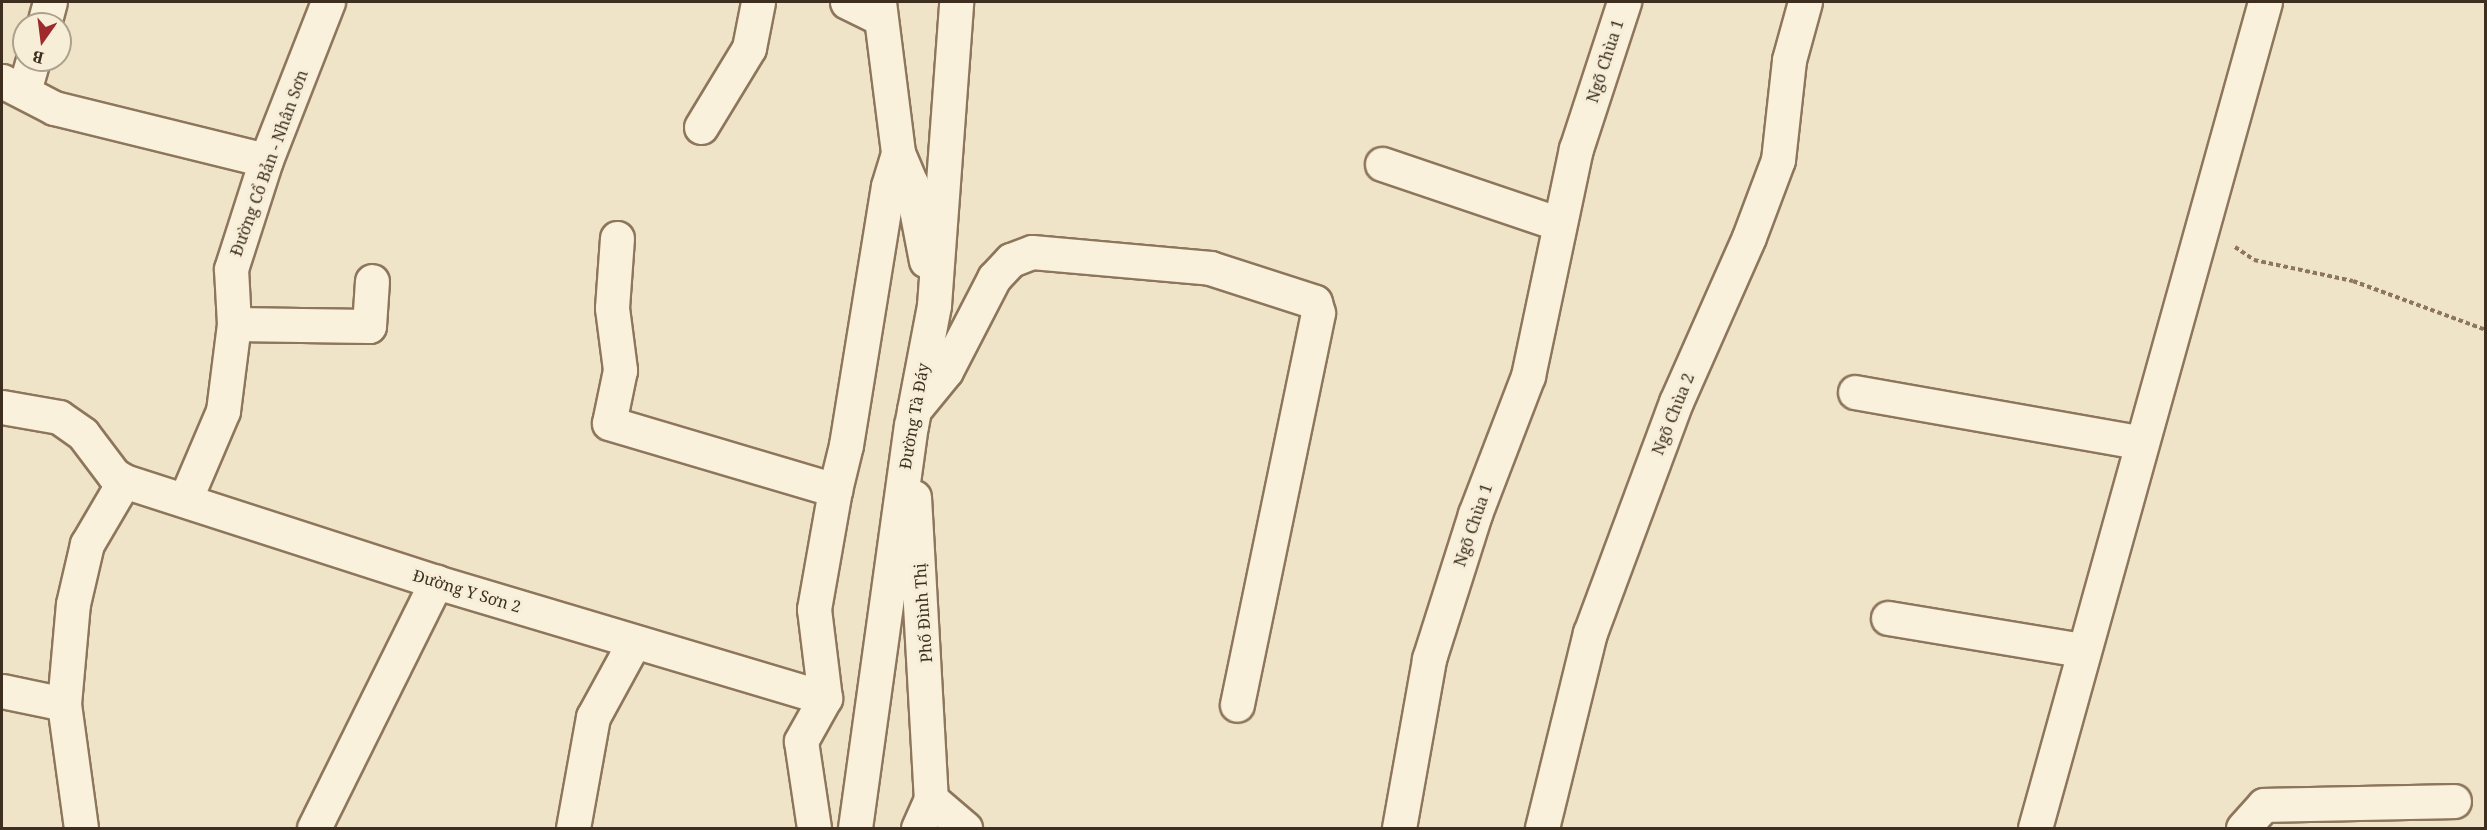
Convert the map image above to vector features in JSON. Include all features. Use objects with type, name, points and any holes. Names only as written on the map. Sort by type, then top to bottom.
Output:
[{"type":"street","name":"Đường Cổ Bản - Nhân Sơn","points":[[185,500],[223,411],[234,324],[231,269],[266,160],[328,2]]},
{"type":"street","points":[[701,126],[749,48],[758,2]]},
{"type":"street","points":[[847,2],[879,9],[898,153],[911,183],[934,305]]},
{"type":"street","name":"Ngõ Chùa 1","points":[[1399,828],[1429,659],[1475,514],[1528,376],[1576,149],[1624,2]]},
{"type":"street","name":"Ngõ Chùa 2","points":[[1542,828],[1590,633],[1676,402],[1778,160],[1789,60],[1805,2]]},
{"type":"street","points":[[2035,828],[2082,650],[2124,510],[2139,442],[2265,2]]},
{"type":"street","name":"Đường Tà Đáy","points":[[855,828],[913,418],[934,305],[954,13]]},
{"type":"street","points":[[24,72],[13,86],[54,108],[266,160]]},
{"type":"street","points":[[792,828],[801,741],[825,698],[814,609],[835,489],[846,446],[888,186],[898,153]]},
{"type":"street","points":[[1382,164],[1559,224]]},
{"type":"street","points":[[617,238],[612,308],[620,370],[609,423],[835,489]]},
{"type":"street","points":[[913,418],[946,371],[994,278],[1011,260],[1032,252],[1210,268],[1315,302],[1317,321],[1237,705]]},
{"type":"street","points":[[234,324],[369,326],[372,281]]},
{"type":"street","points":[[1855,392],[2139,442]]},
{"type":"street","name":"Đường Y Sơn 2","points":[[2,407],[59,417],[83,434],[114,475],[124,481],[436,582],[825,698]]},
{"type":"street","name":"Phố Đình Thị","points":[[913,418],[924,814],[965,828]]},
{"type":"street","points":[[81,828],[64,704],[73,604],[87,544],[124,481]]},
{"type":"street","points":[[314,828],[436,582]]},
{"type":"street","points":[[1888,618],[2082,650]]},
{"type":"street","points":[[573,828],[593,717],[634,642]]},
{"type":"street","points":[[2,691],[64,704]]},
{"type":"street","points":[[801,741],[814,828]]},
{"type":"street","points":[[2243,828],[2264,806],[2454,801]]},
{"type":"path","points":[[2203,225],[2254,260],[2353,281],[2486,330]]}]
